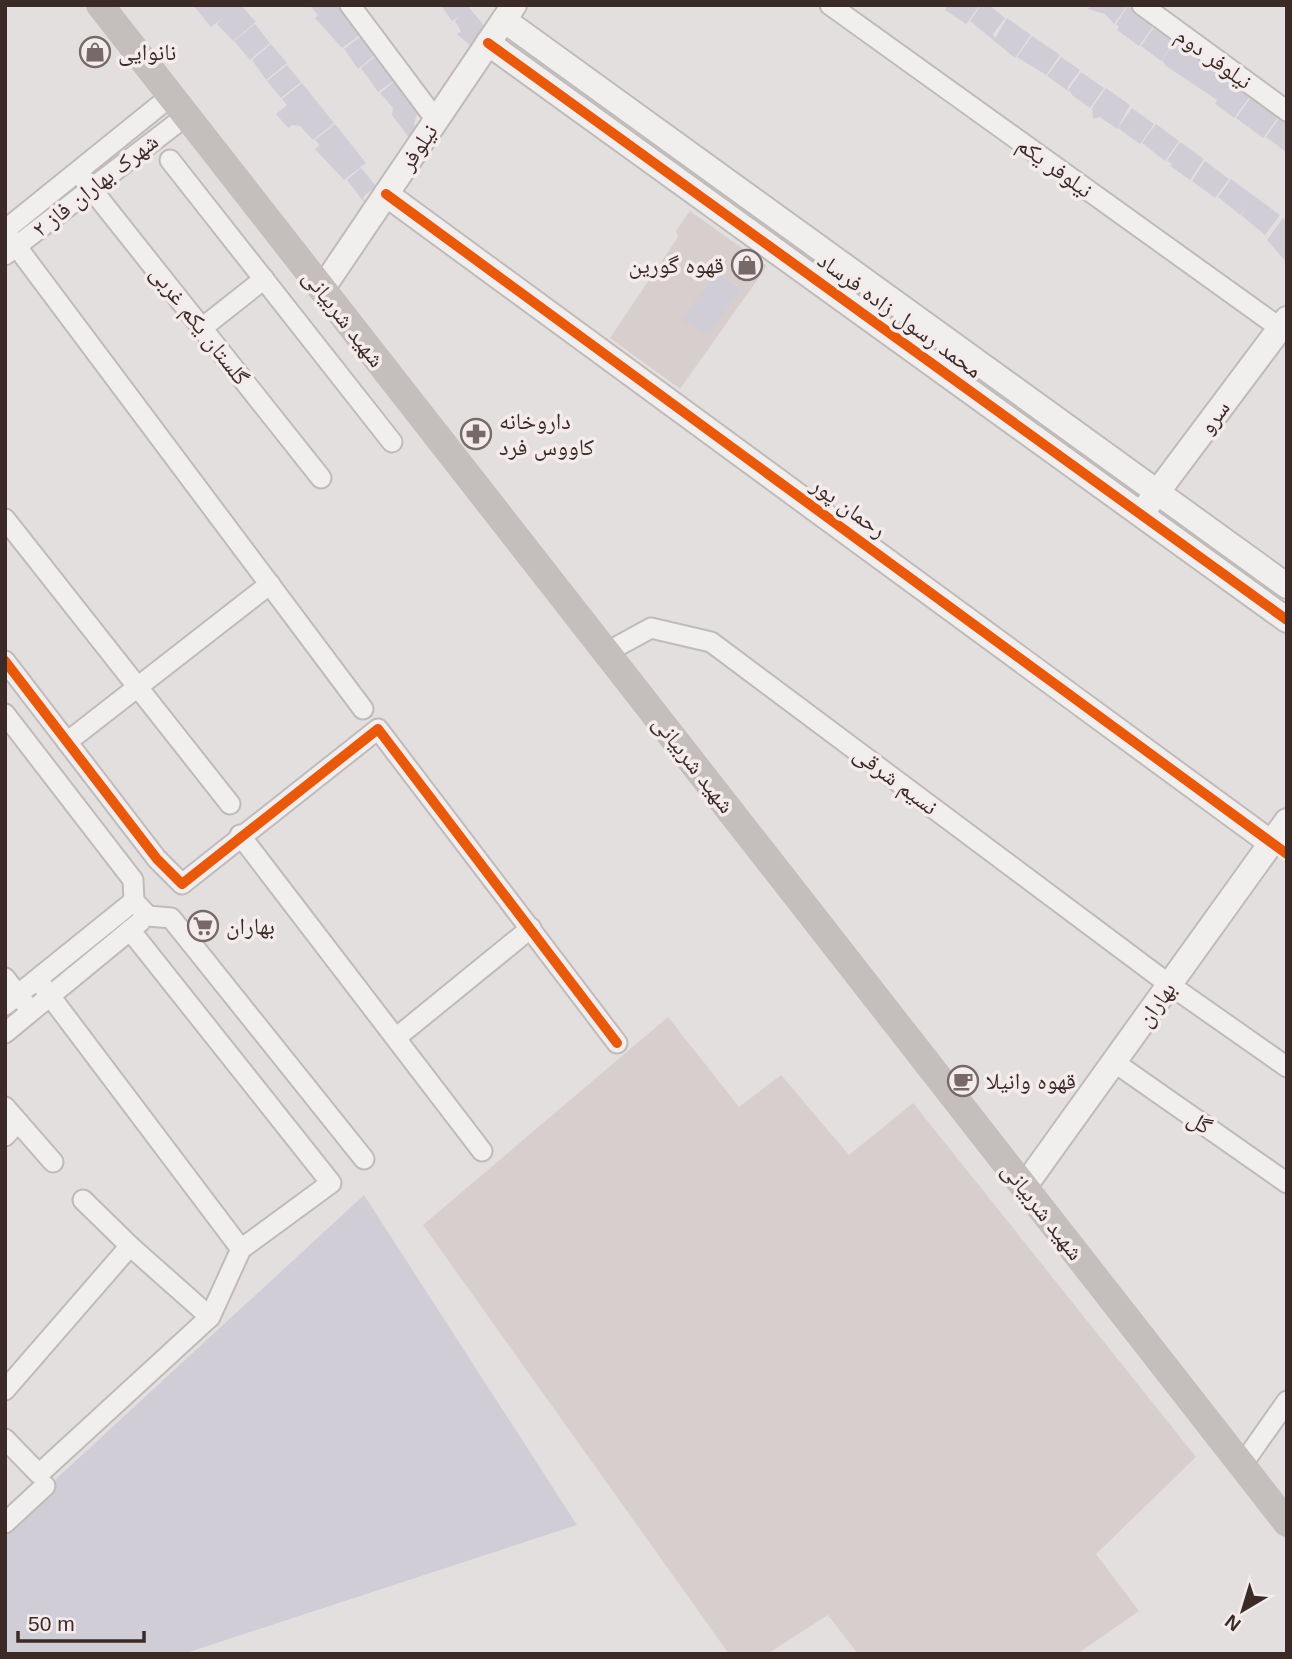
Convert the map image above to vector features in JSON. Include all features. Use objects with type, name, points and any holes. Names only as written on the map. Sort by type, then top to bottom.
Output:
[{"type":"main road","name":"شهید شربیانی","points":[[100,5],[1287,1523]]},
{"type":"street","points":[[350,5],[436,120]]},
{"type":"street","name":"نیلوفر یکم","points":[[830,5],[1285,327]]},
{"type":"street","name":"نیلوفر دوم","points":[[1142,5],[1287,111]]},
{"type":"street","name":"نیلوفر","points":[[321,289],[509,13]]},
{"type":"street","name":"محمد رسول زاده فرساد","points":[[509,13],[878,291],[1287,586]]},
{"type":"street","name":"محمد رسول زاده فرساد","points":[[488,43],[1287,620]]},
{"type":"street","name":"شهرک بهاران فاز ۲","points":[[8,241],[78,172],[178,106]]},
{"type":"street","name":"شهرک بهاران فاز ۲","points":[[8,241],[91,188],[178,106]]},
{"type":"street","points":[[170,160],[393,442]]},
{"type":"street","name":"گلستان یکم غربی","points":[[78,172],[321,478]]},
{"type":"street","name":"رحمان پور","points":[[386,194],[1279,849]]},
{"type":"street","points":[[8,241],[363,709]]},
{"type":"street","points":[[202,328],[264,279]]},
{"type":"street","points":[[863,314],[878,291]]},
{"type":"street","name":"سرو","points":[[1140,515],[1285,327]]},
{"type":"street","points":[[5,519],[230,804]]},
{"type":"street","points":[[67,742],[270,584]]},
{"type":"street","name":"نسیم شرقی","points":[[607,652],[651,628],[711,642],[1170,985],[1287,1067]]},
{"type":"street","points":[[5,661],[157,859],[182,884],[240,835],[378,729],[617,1043]]},
{"type":"street","points":[[5,714],[133,880],[134,901],[148,916],[171,918],[364,1159]]},
{"type":"street","name":"بهاران","points":[[1024,1187],[1170,985],[1279,849],[1287,821]]},
{"type":"street","points":[[240,835],[482,1151]]},
{"type":"street","points":[[5,1033],[30,1011],[44,988],[134,901]]},
{"type":"street","points":[[12,1000],[44,988],[148,916]]},
{"type":"street","points":[[397,1037],[531,928]]},
{"type":"street","points":[[5,1439],[39,1474],[210,1317],[241,1250],[331,1183],[130,930]]},
{"type":"street","points":[[5,978],[12,1000],[30,1011]]},
{"type":"street","points":[[44,988],[241,1250]]},
{"type":"street","name":"گل","points":[[1114,1062],[1287,1183]]},
{"type":"street","points":[[5,1107],[12,1129],[53,1162]]},
{"type":"street","points":[[83,1200],[210,1317]]},
{"type":"street","points":[[5,1390],[130,1246]]},
{"type":"street","points":[[1242,1465],[1287,1401]]},
{"type":"street","points":[[5,1523],[45,1486]]},
{"type":"shaded area","points":[[193,5],[241,5],[256,22],[233,41],[217,24],[224,17],[211,27]]},
{"type":"shaded area","points":[[342,5],[348,14],[345,17],[359,36],[342,48],[315,18],[318,15],[311,7]]},
{"type":"shaded area","points":[[441,5],[467,5],[486,28],[473,48],[457,34],[461,31],[455,21],[460,16],[452,21]]},
{"type":"shaded area","points":[[947,5],[980,5],[966,24],[945,10]]},
{"type":"shaded area","points":[[981,5],[989,5],[1005,18],[993,34],[995,38],[1007,18],[1031,35],[1015,58],[970,21]]},
{"type":"shaded area","points":[[1091,5],[1127,6],[1114,24],[1105,14],[1088,9]]},
{"type":"shaded area","points":[[1128,6],[1154,25],[1139,46],[1117,30],[1119,27],[1116,24]]},
{"type":"shaded area","points":[[255,24],[270,43],[250,60],[234,41]]},
{"type":"shaded area","points":[[1155,26],[1175,40],[1161,61],[1141,46]]},
{"type":"shaded area","points":[[1032,36],[1060,55],[1046,75],[1017,57]]},
{"type":"shaded area","points":[[360,37],[375,55],[358,69],[344,49]]},
{"type":"shaded area","points":[[1174,43],[1251,95],[1234,118],[1215,104],[1217,100],[1166,66],[1162,60]]},
{"type":"shaded area","points":[[271,44],[287,63],[266,80],[252,60]]},
{"type":"shaded area","points":[[376,56],[395,80],[378,92],[361,68]]},
{"type":"shaded area","points":[[1061,57],[1080,70],[1067,88],[1071,93],[1047,76]]},
{"type":"shaded area","points":[[287,65],[301,82],[281,98],[267,81]]},
{"type":"shaded area","points":[[1081,72],[1104,88],[1090,108],[1072,95],[1069,89]]},
{"type":"shaded area","points":[[395,81],[407,95],[405,98],[418,111],[414,124],[416,128],[409,138],[392,115],[393,108],[380,93]]},
{"type":"shaded area","points":[[302,83],[334,123],[313,140],[300,126],[292,125],[288,128],[276,114],[287,105],[282,99]]},
{"type":"shaded area","points":[[1106,88],[1130,105],[1117,129],[1100,117],[1093,119],[1092,108]]},
{"type":"shaded area","points":[[1251,97],[1279,116],[1263,138],[1236,118]]},
{"type":"shaded area","points":[[1132,108],[1154,124],[1140,144],[1118,128]]},
{"type":"shaded area","points":[[1280,117],[1287,122],[1285,151],[1266,137]]},
{"type":"shaded area","points":[[335,124],[366,163],[344,180],[315,149],[320,145],[315,140]]},
{"type":"shaded area","points":[[1156,124],[1179,141],[1165,161],[1142,143]]},
{"type":"shaded area","points":[[1180,142],[1204,159],[1190,180],[1167,161]]},
{"type":"shaded area","points":[[1205,161],[1229,179],[1215,198],[1192,181]]},
{"type":"shaded area","points":[[361,168],[376,186],[363,197],[366,205],[347,180]]},
{"type":"shaded area","points":[[1231,179],[1280,215],[1265,235],[1241,215],[1248,205],[1240,215],[1218,197]]},
{"type":"shaded area","points":[[690,211],[767,266],[680,389],[610,338],[678,237],[676,231]]},
{"type":"shaded area","points":[[1283,218],[1287,221],[1287,263],[1267,240]]},
{"type":"shaded area","points":[[717,273],[740,290],[709,334],[681,320]]},
{"type":"shaded area","points":[[668,1017],[739,1107],[781,1075],[849,1155],[913,1103],[1196,1457],[1096,1554],[1139,1611],[1077,1654],[858,1654],[828,1615],[767,1654],[729,1654],[423,1225]]},
{"type":"shaded area","points":[[364,1195],[577,1525],[183,1654],[5,1654],[5,1526]]},
{"type":"cycle path","points":[[488,43],[1287,620]]},
{"type":"cycle path","points":[[386,194],[1287,854]]},
{"type":"cycle path","points":[[5,661],[157,859],[182,884],[378,729],[617,1043]]},
{"type":"place","name":"نانوایی","points":[[95,52]]},
{"type":"place","name":"قهوه گورین","points":[[747,265]]},
{"type":"place","name":"داروخانه کاووس فرد","points":[[476,434]]},
{"type":"place","name":"بهاران","points":[[203,926]]},
{"type":"place","name":"قهوه وانیلا","points":[[963,1081]]}]
